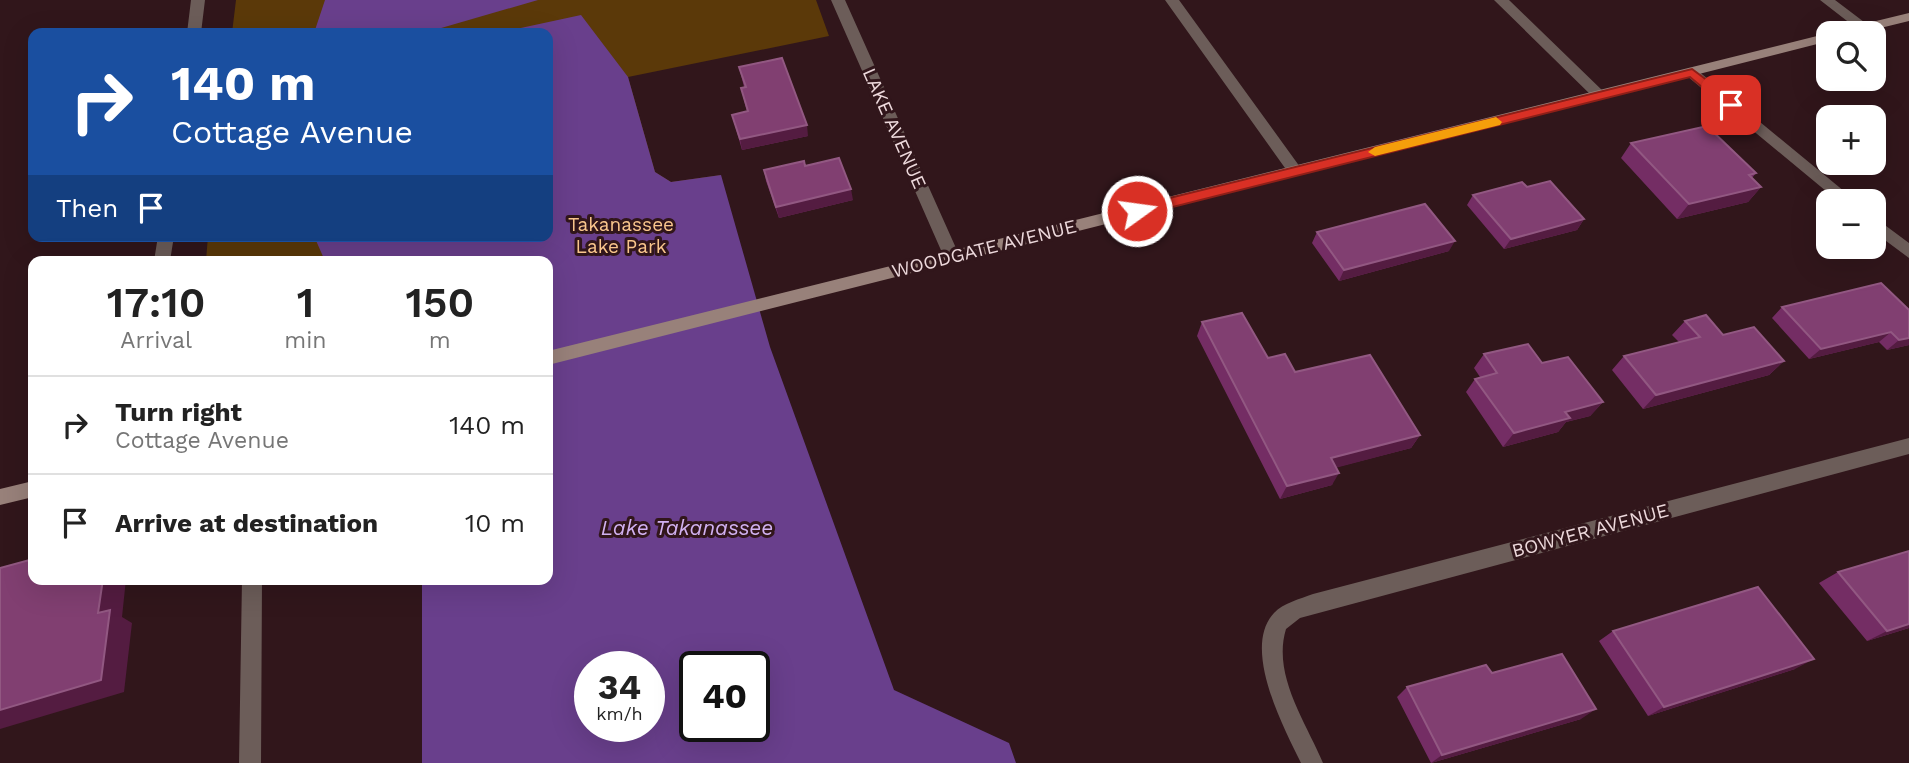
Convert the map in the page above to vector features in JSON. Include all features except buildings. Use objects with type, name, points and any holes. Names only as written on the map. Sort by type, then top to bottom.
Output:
[{"type":"street","points":[[195,28],[198,0]]},
{"type":"street","name":"LAKE AVENUE","points":[[838,0],[952,257]]},
{"type":"street","points":[[1172,0],[1295,171]]},
{"type":"street","points":[[1501,0],[1600,96]]},
{"type":"street","points":[[1827,0],[1855,21]]},
{"type":"street","points":[[1886,22],[1909,16]]},
{"type":"street","name":"WOODGATE AVENUE","points":[[553,357],[1816,40]]},
{"type":"street","points":[[1692,73],[1833,189]]},
{"type":"street","points":[[1886,233],[1909,252]]},
{"type":"street","name":"BOWYER AVENUE","points":[[1312,763],[1276,675],[1272,644],[1277,625],[1284,617],[1313,603],[1909,446]]},
{"type":"street","points":[[0,497],[28,490]]},
{"type":"street","points":[[250,763],[252,585]]},
{"type":"shaded area","name":"Takanassee Lake Park","points":[[236,0],[816,0],[829,36],[628,77],[655,172],[671,182],[721,175],[553,259],[553,256],[206,256],[208,242],[553,242],[553,28],[233,28]]},
{"type":"water","points":[[325,0],[538,0],[441,28],[316,28]]},
{"type":"water","name":"Lake Takanassee","points":[[581,15],[628,77],[655,172],[671,182],[721,175],[770,347],[894,690],[1009,743],[1016,763],[422,763],[422,585],[553,585],[553,256],[323,256],[317,242],[553,242],[553,28],[521,28]]},
{"type":"slow traffic","points":[[1375,152],[1496,122]]},
{"type":"route","points":[[1137,211],[1692,73],[1731,105]]}]
